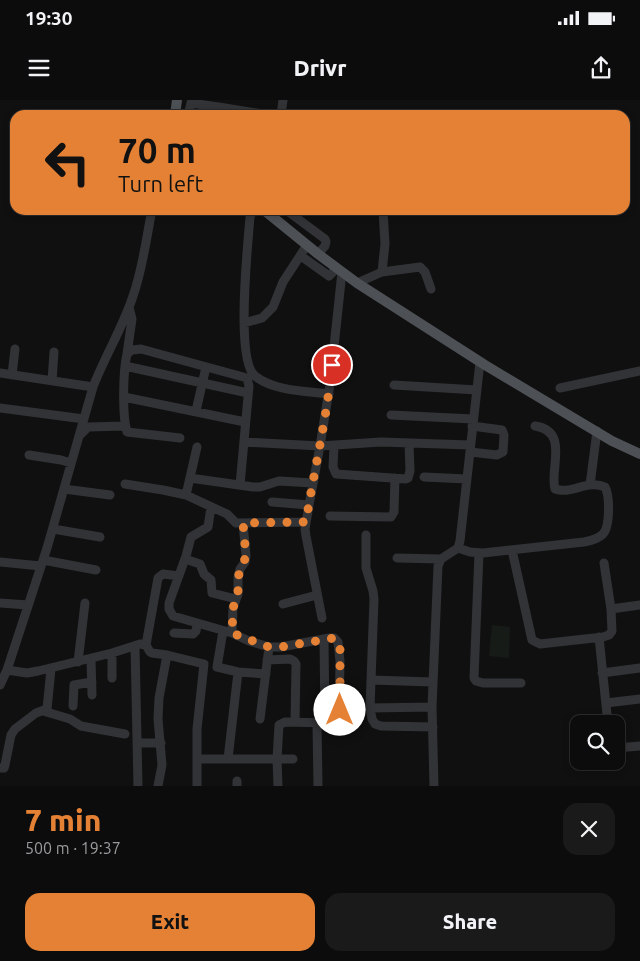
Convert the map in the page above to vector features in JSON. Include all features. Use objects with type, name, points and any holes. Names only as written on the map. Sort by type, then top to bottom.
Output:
[{"type":"main road","points":[[270,215],[357,283],[480,362],[640,454]]},
{"type":"street","points":[[191,102],[238,110]]},
{"type":"street","points":[[0,685],[7,670],[53,529],[102,363],[129,307],[138,280],[151,215]]},
{"type":"street","points":[[251,215],[244,324],[249,367],[254,375],[263,381],[284,388],[329,394]]},
{"type":"street","points":[[293,215],[325,239],[325,246],[316,268]]},
{"type":"street","points":[[382,272],[385,244],[383,215]]},
{"type":"street","points":[[244,324],[262,318],[273,307],[283,282],[307,245]]},
{"type":"street","points":[[301,256],[329,276],[339,270]]},
{"type":"street","points":[[357,283],[382,272],[420,267],[426,272],[431,289]]},
{"type":"street","points":[[322,618],[306,536],[306,522],[329,394],[339,270]]},
{"type":"street","points":[[129,307],[132,319],[125,366],[125,426],[128,433],[180,438]]},
{"type":"street","points":[[12,375],[15,349]]},
{"type":"street","points":[[127,354],[132,350],[141,349],[247,378],[248,393],[240,485]]},
{"type":"street","points":[[52,381],[54,352]]},
{"type":"street","points":[[163,374],[167,356]]},
{"type":"street","points":[[458,548],[480,362]]},
{"type":"street","points":[[125,366],[248,393]]},
{"type":"street","points":[[196,411],[206,367]]},
{"type":"street","points":[[560,388],[640,371]]},
{"type":"street","points":[[0,373],[94,387]]},
{"type":"street","points":[[394,385],[477,390]]},
{"type":"street","points":[[124,397],[245,422]]},
{"type":"street","points":[[0,408],[84,419]]},
{"type":"street","points":[[244,442],[320,446],[381,442],[409,443],[470,448],[497,455],[503,452],[504,435],[499,428],[473,422],[392,415]]},
{"type":"street","points":[[80,435],[88,427],[125,426]]},
{"type":"street","points":[[397,558],[441,559],[458,548],[478,553],[512,550],[584,542],[599,538],[604,534],[607,528],[608,492],[606,487],[590,485],[565,490],[555,489],[556,460],[554,444],[548,430],[536,426]]},
{"type":"street","points":[[590,485],[597,431]]},
{"type":"street","points":[[334,446],[333,467],[336,474],[406,479],[410,475],[409,443]]},
{"type":"street","points":[[186,495],[197,447]]},
{"type":"street","points":[[29,455],[72,463]]},
{"type":"street","points":[[424,477],[467,479]]},
{"type":"street","points":[[190,478],[258,487],[279,481],[313,483]]},
{"type":"street","points":[[330,516],[391,517],[394,512],[395,478]]},
{"type":"street","points":[[125,484],[186,495],[227,514],[234,522],[306,522]]},
{"type":"street","points":[[64,489],[110,495]]},
{"type":"street","points":[[272,502],[309,505]]},
{"type":"street","points":[[211,507],[208,527],[191,536],[169,604],[170,613],[178,618],[232,633],[269,647],[281,647],[334,638],[338,642],[340,661],[339,718],[335,722],[281,723],[278,727],[278,786]]},
{"type":"street","points":[[232,633],[233,608],[236,599],[238,577],[246,556],[243,523]]},
{"type":"street","points":[[53,529],[100,537]]},
{"type":"street","points":[[366,535],[366,568],[374,599],[370,708],[372,719],[375,724],[433,727]]},
{"type":"street","points":[[512,550],[531,634],[534,643],[540,644],[609,635],[612,631],[611,609],[604,563]]},
{"type":"street","points":[[478,553],[474,678],[476,681],[483,683],[521,683]]},
{"type":"street","points":[[185,559],[200,564],[204,574],[210,580],[212,593],[236,599]]},
{"type":"street","points":[[434,786],[432,707],[438,573],[441,559]]},
{"type":"street","points":[[0,562],[42,563],[96,570]]},
{"type":"street","points":[[179,576],[163,574],[158,578],[146,645],[150,652],[238,672],[266,674]]},
{"type":"street","points":[[283,604],[317,595]]},
{"type":"street","points":[[0,603],[28,605]]},
{"type":"street","points":[[78,662],[85,603]]},
{"type":"street","points":[[611,609],[640,605]]},
{"type":"street","points":[[174,633],[193,634],[196,631],[196,624]]},
{"type":"street","points":[[218,667],[223,631]]},
{"type":"street","points":[[598,637],[607,715]]},
{"type":"street","points":[[318,786],[324,639]]},
{"type":"street","points":[[7,670],[27,673],[91,659],[134,646],[146,645]]},
{"type":"street","points":[[134,646],[138,786]]},
{"type":"street","points":[[260,719],[269,647]]},
{"type":"street","points":[[112,653],[112,678]]},
{"type":"street","points":[[158,786],[162,765],[158,720],[159,698],[168,655]]},
{"type":"street","points":[[91,659],[92,695]]},
{"type":"street","points":[[267,660],[290,659],[294,661],[295,722]]},
{"type":"street","points":[[197,786],[197,729],[204,664]]},
{"type":"street","points":[[0,768],[4,768],[5,765],[11,735],[33,714],[47,709],[51,668]]},
{"type":"street","points":[[602,673],[640,668]]},
{"type":"street","points":[[228,758],[238,672]]},
{"type":"street","points":[[371,680],[433,682]]},
{"type":"street","points":[[73,706],[74,685],[92,682]]},
{"type":"street","points":[[606,704],[640,699]]},
{"type":"street","points":[[370,708],[432,707]]},
{"type":"street","points":[[43,711],[70,720],[81,726],[125,734]]},
{"type":"street","points":[[137,743],[160,743]]},
{"type":"street","points":[[625,747],[640,746]]},
{"type":"street","points":[[197,759],[293,759]]},
{"type":"shaded area","points":[[492,625],[510,627],[509,658],[489,656]]},
{"type":"route","points":[[332,365],[323,433],[316,459],[306,522],[243,523],[246,556],[238,577],[238,597],[233,608],[232,633],[266,647],[281,647],[334,638],[340,648],[340,710]]}]
